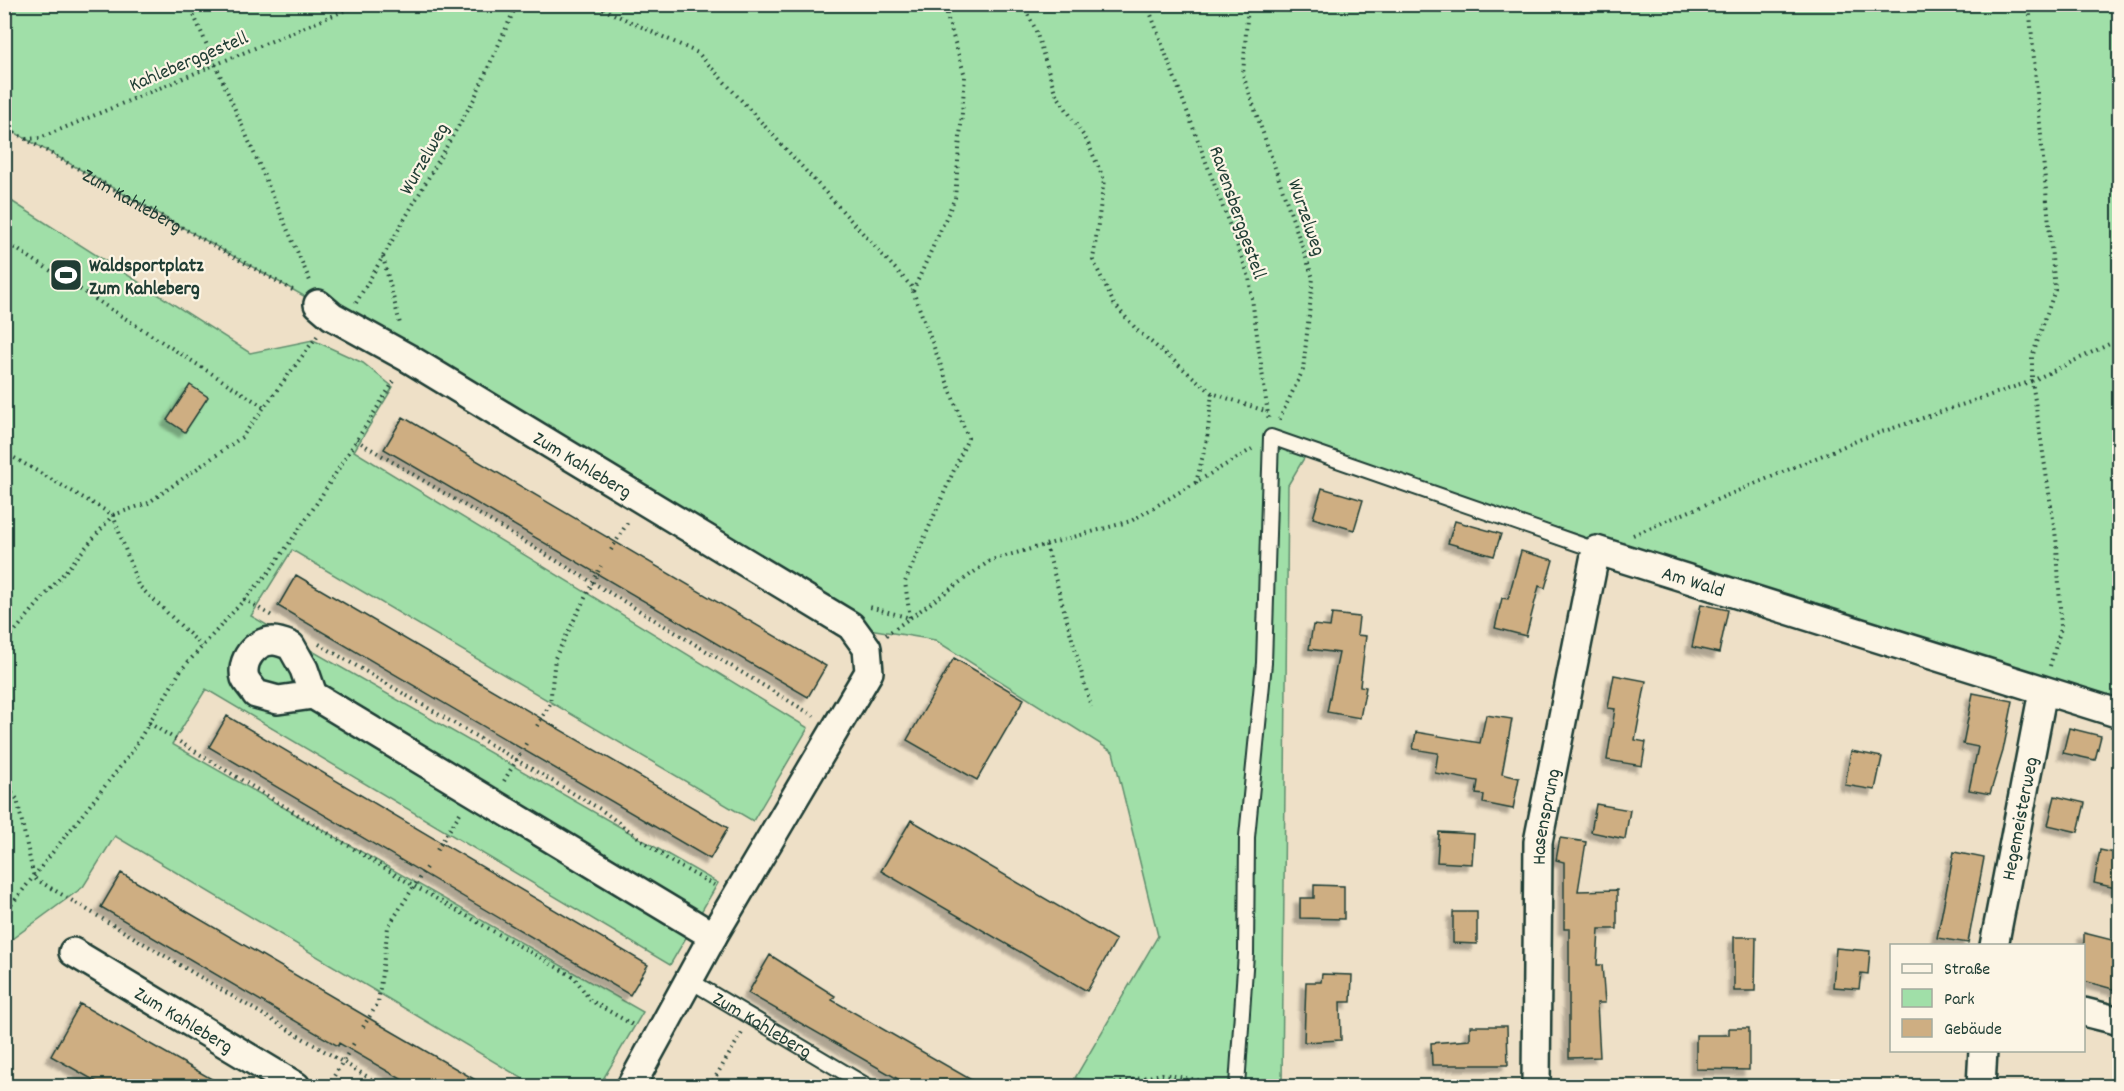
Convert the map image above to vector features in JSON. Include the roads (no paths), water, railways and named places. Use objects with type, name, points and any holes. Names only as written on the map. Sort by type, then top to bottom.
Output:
[{"type":"street","name":"Zum Kahleberg","points":[[332,314],[851,626],[867,648],[869,672],[713,936]]},
{"type":"street","name":"Am Wald","points":[[1596,550],[2120,714]]},
{"type":"street","name":"Hasensprung","points":[[1536,1086],[1538,842],[1596,550]]},
{"type":"street","name":"Hegemeisterweg","points":[[1994,944],[2043,691]]},
{"type":"street","points":[[313,695],[713,936],[631,1086]]},
{"type":"street","name":"Zum Kahleberg","points":[[73,952],[296,1086]]},
{"type":"street","points":[[2085,1012],[2120,1021]]},
{"type":"street","points":[[1981,1086],[1983,1052]]},
{"type":"lane","name":"Am Wald","points":[[1231,1086],[1246,954],[1247,837],[1264,663],[1271,437],[1596,550]]},
{"type":"lane","name":"Zum Kahleberg","points":[[688,980],[867,1086]]},
{"type":"place","name":"Waldsportplatz Zum Kahleberg","points":[[66,275]]}]
